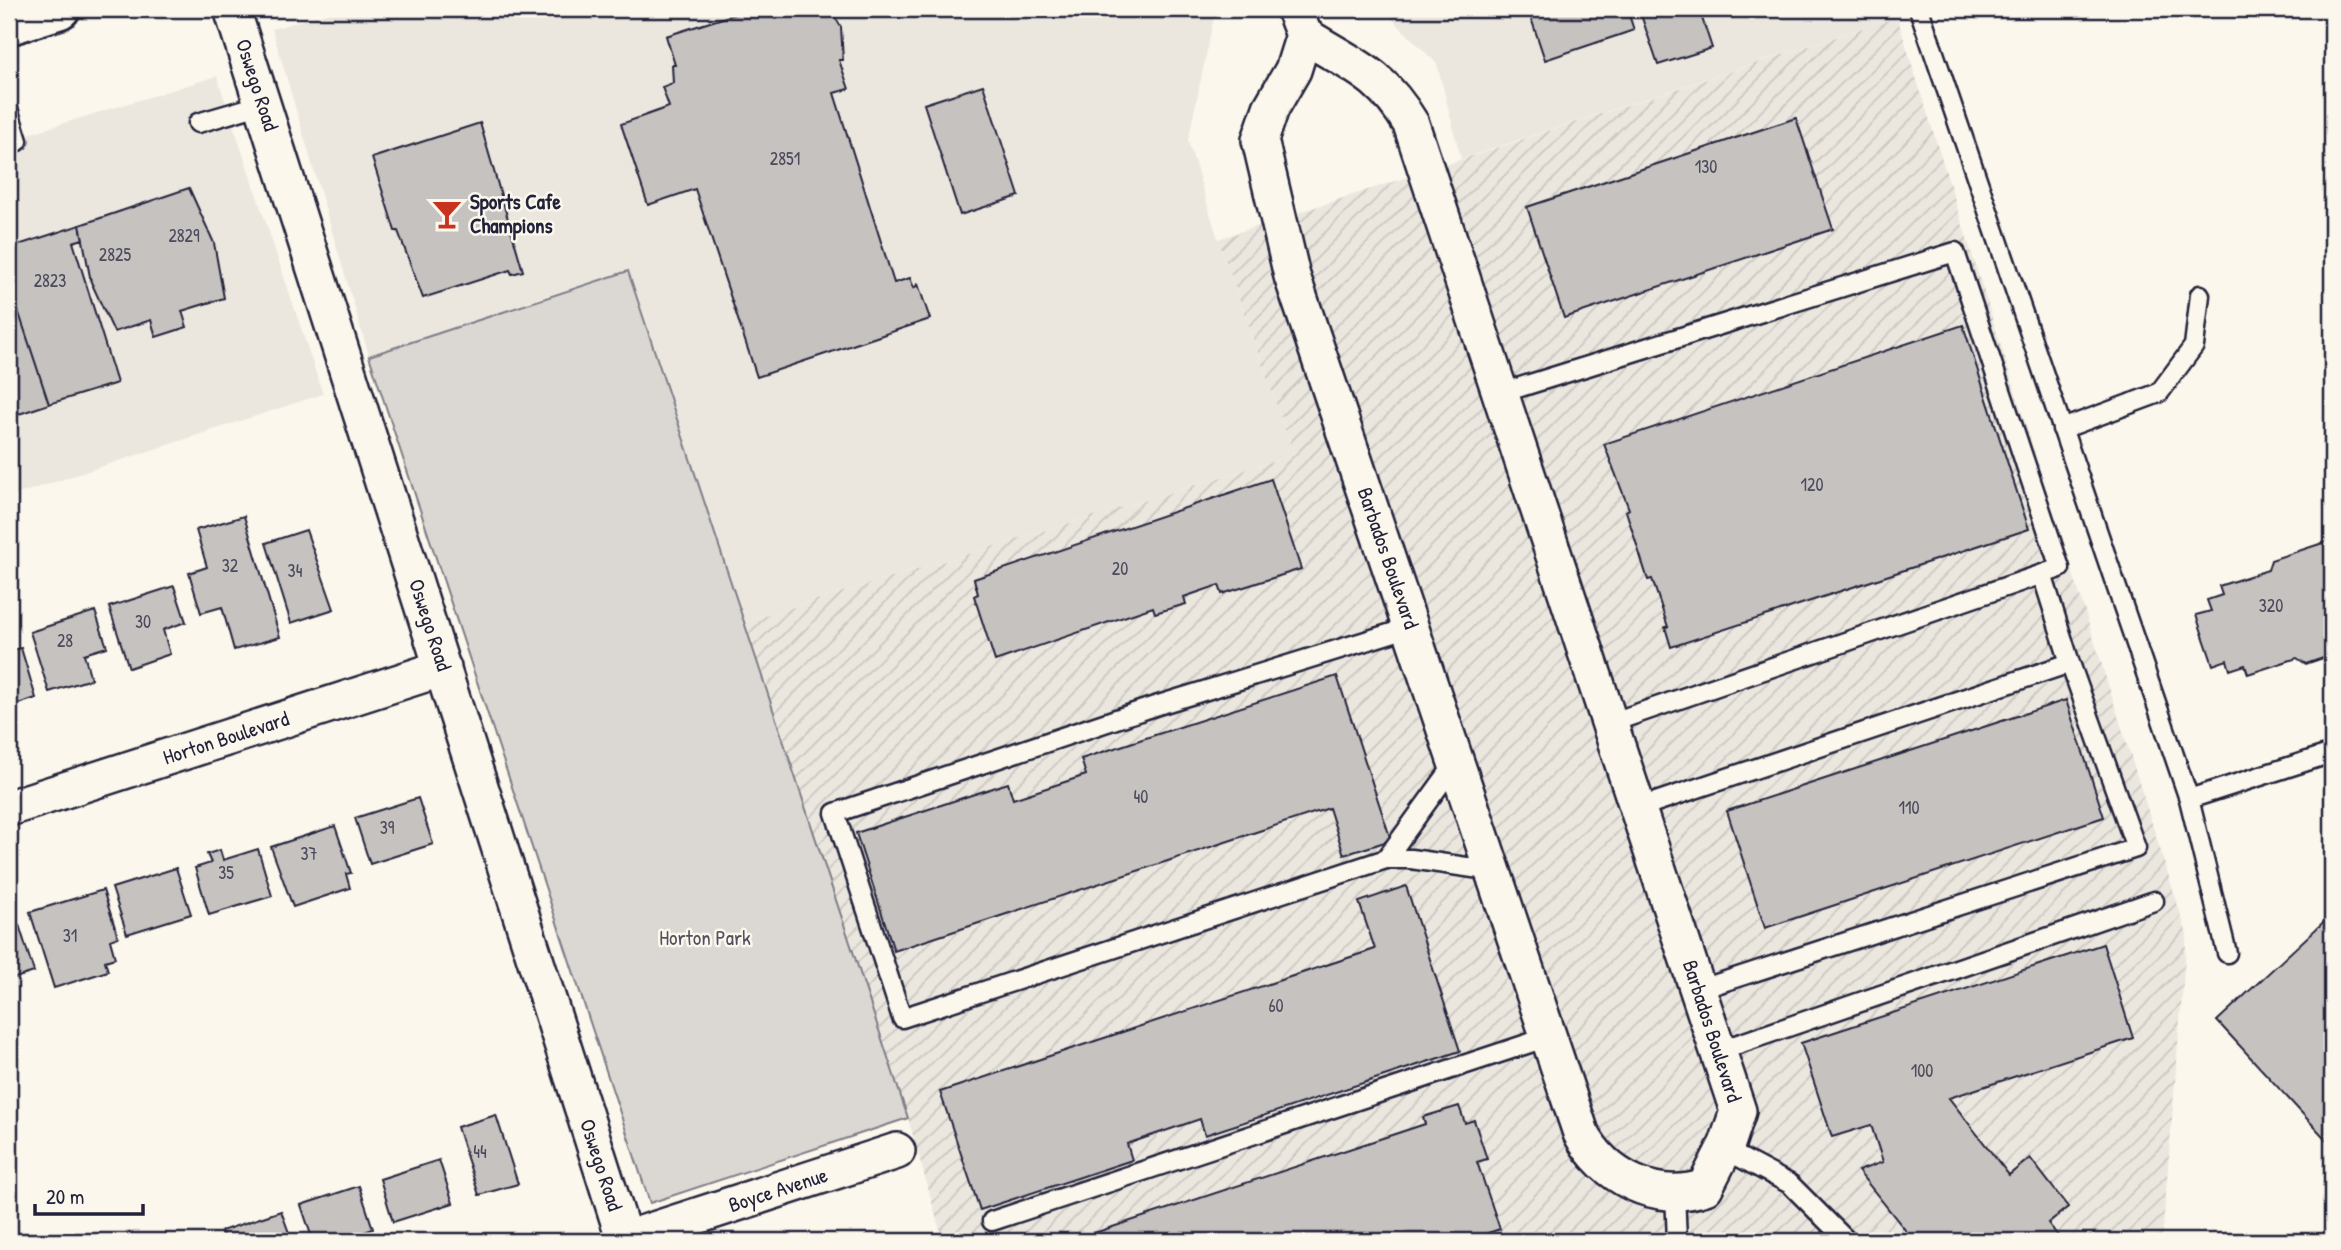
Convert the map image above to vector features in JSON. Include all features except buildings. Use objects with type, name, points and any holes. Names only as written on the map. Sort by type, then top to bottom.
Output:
[{"type":"main road","points":[[9,25],[60,9]]},
{"type":"street","name":"Oswego Road","points":[[232,9],[623,1241]]},
{"type":"street","name":"Barbados Boulevard","points":[[1299,22],[1374,76],[1395,97],[1411,124],[1501,393],[1738,1111],[1724,1149],[1705,1187],[1689,1193],[1651,1192],[1602,1165],[1592,1154],[1581,1133],[1551,1036],[1292,276],[1260,140],[1270,108],[1293,70],[1299,22]]},
{"type":"street","name":"Horton Boulevard","points":[[9,808],[443,668]]},
{"type":"street","name":"Boyce Avenue","points":[[623,1241],[897,1151]]},
{"type":"lane","points":[[1919,9],[2189,799],[2227,953]]},
{"type":"lane","points":[[198,123],[263,104]]},
{"type":"lane","points":[[9,112],[18,141]]},
{"type":"lane","points":[[1501,393],[1955,252],[2060,568],[1610,723]]},
{"type":"lane","points":[[2062,429],[2159,393],[2194,346],[2200,295]]},
{"type":"lane","points":[[1698,990],[2136,848],[2070,663],[2042,574]]},
{"type":"lane","points":[[1411,627],[1155,706],[835,813],[902,1018],[1386,859],[1411,859],[1494,870]]},
{"type":"lane","points":[[1639,808],[2070,663]]},
{"type":"lane","points":[[2189,799],[2332,753]]},
{"type":"lane","points":[[1386,859],[1457,761]]},
{"type":"lane","points":[[1718,1051],[2154,901]]},
{"type":"lane","points":[[992,1221],[1551,1036]]},
{"type":"lane","points":[[1724,1149],[1790,1184],[1847,1241]]},
{"type":"lane","points":[[1675,1192],[1677,1241]]},
{"type":"shaded area","points":[[340,9],[1212,9],[1214,17],[1188,141],[1218,239],[1294,455],[744,622],[628,271],[369,356],[272,29]]},
{"type":"shaded area","points":[[1382,9],[1895,9],[1897,17],[1461,159],[1437,64]]},
{"type":"shaded area","points":[[1897,17],[2187,934],[2162,1241],[943,1241],[908,1118],[744,622],[1294,455],[1218,239]]},
{"type":"shaded area","points":[[217,76],[323,394],[9,497],[9,140]]},
{"type":"green space","name":"Horton Park","points":[[628,271],[908,1118],[650,1203],[369,356]]},
{"type":"place","name":"Sports Cafe Champions","points":[[447,214]]}]
